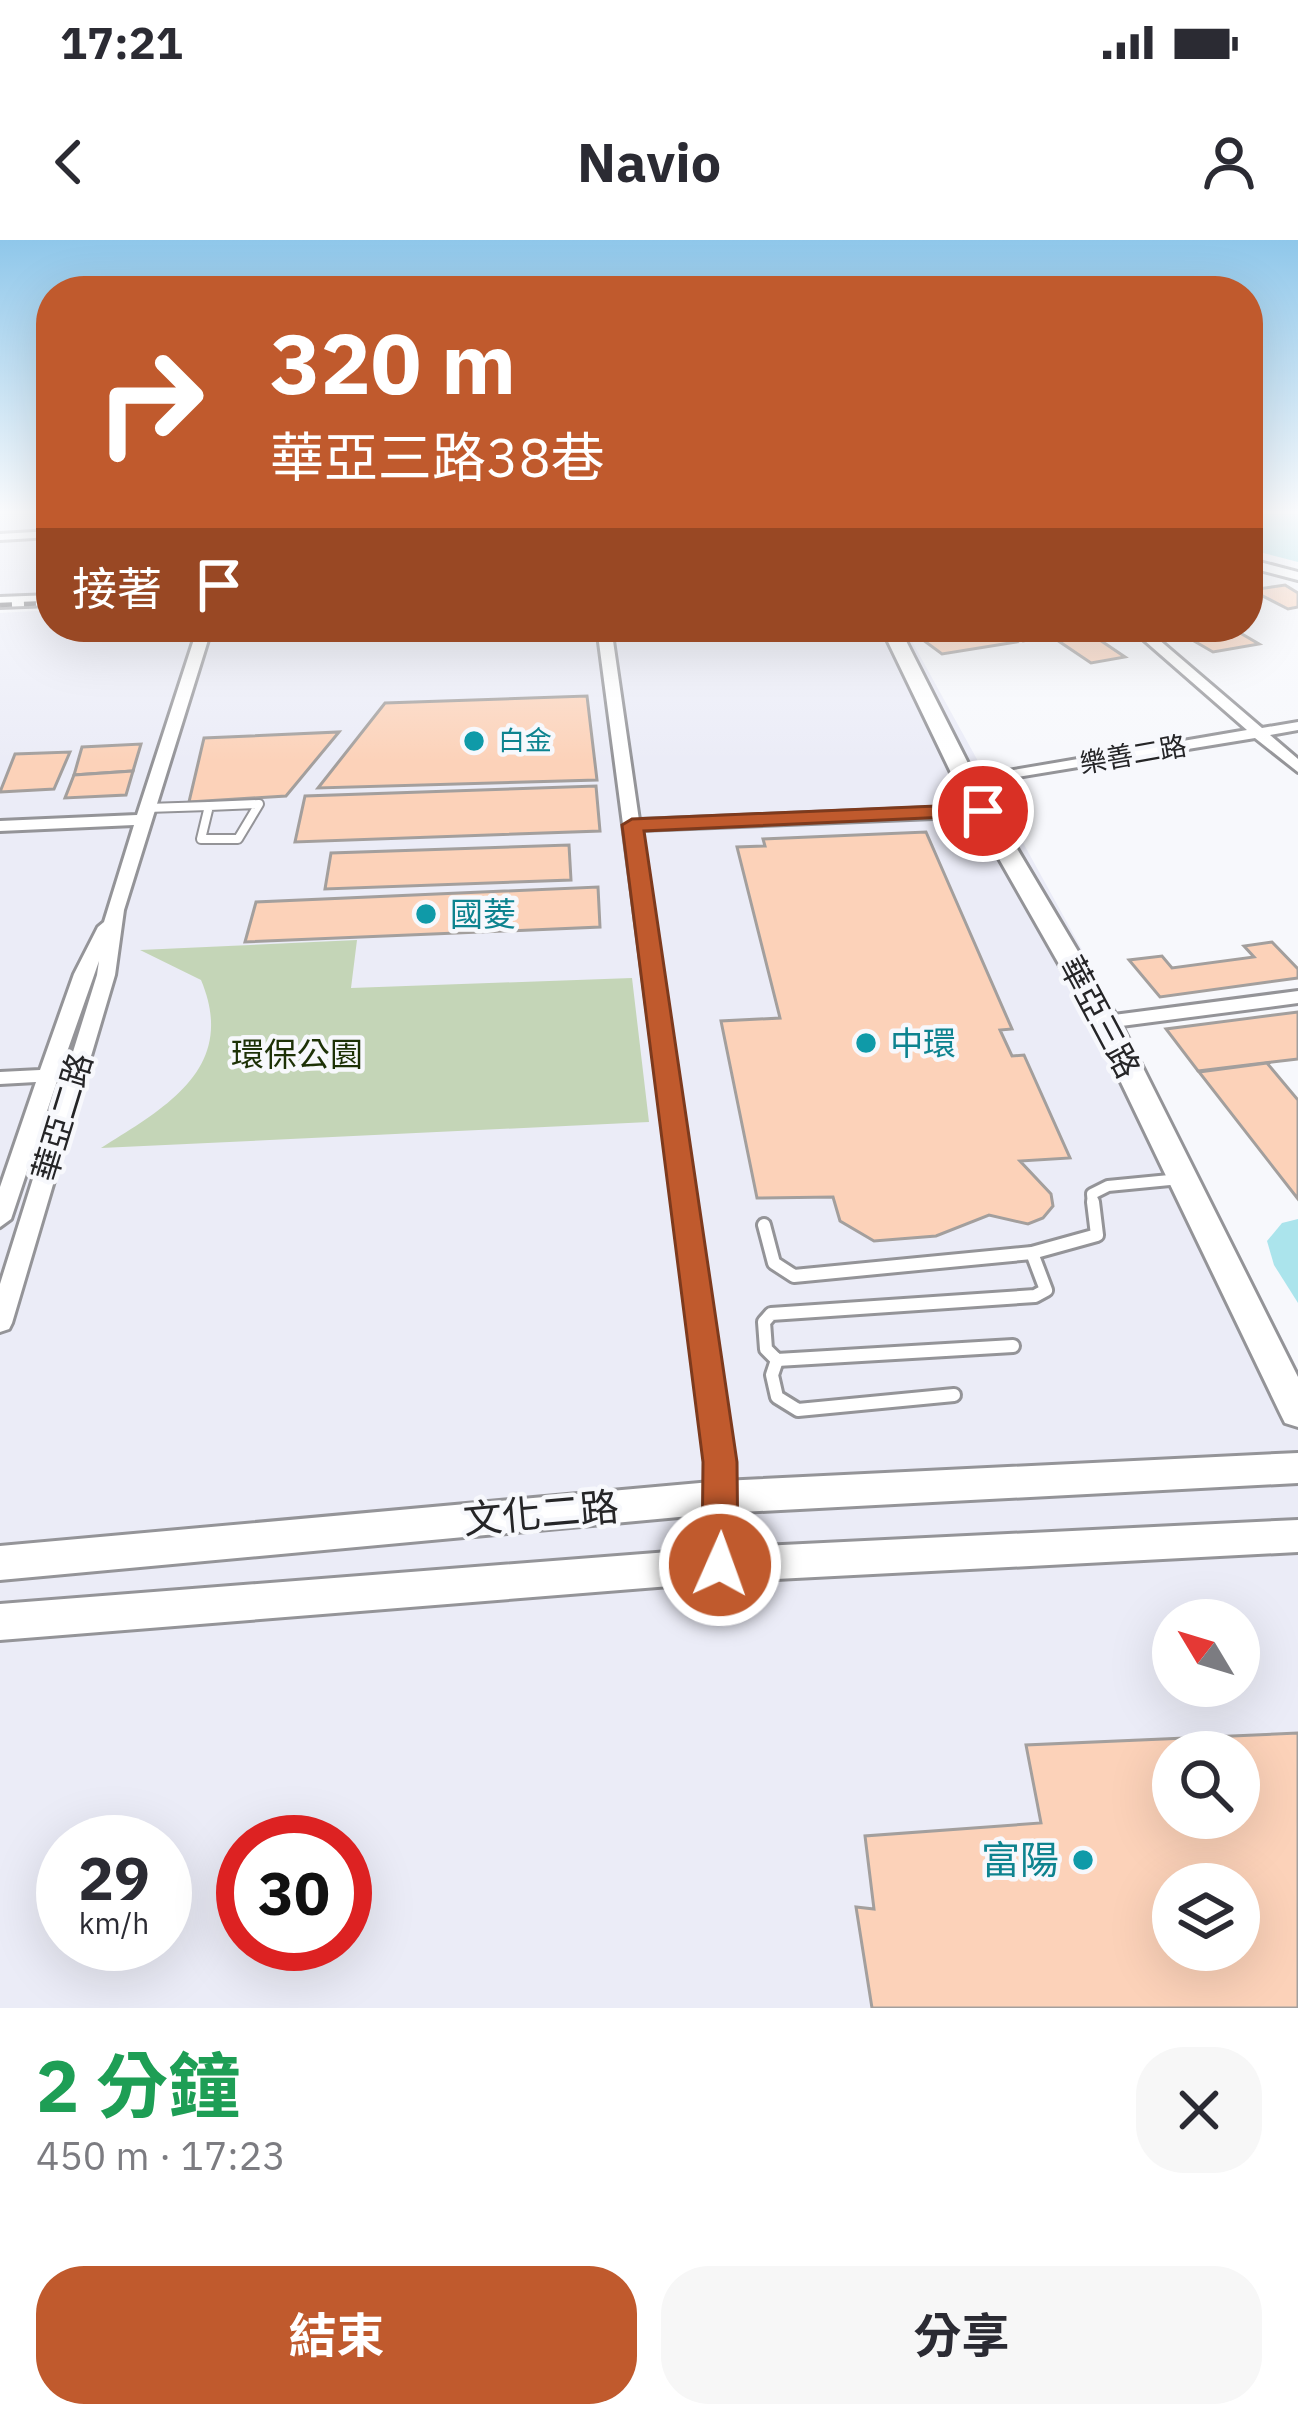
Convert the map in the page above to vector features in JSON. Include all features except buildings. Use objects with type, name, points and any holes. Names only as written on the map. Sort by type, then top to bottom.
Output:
[{"type":"street","points":[[0,602],[36,601]]},
{"type":"street","points":[[0,616],[36,615]]},
{"type":"street","name":"華亞二路","points":[[0,1219],[83,974],[115,910],[201,642]]},
{"type":"street","points":[[606,642],[722,1497],[720,1565]]},
{"type":"street","name":"華亞三路","points":[[897,642],[967,783],[1106,1022],[1298,1413]]},
{"type":"street","points":[[1154,642],[1298,767]]},
{"type":"street","name":"樂善二路","points":[[967,783],[1298,726]]},
{"type":"street","points":[[632,825],[983,811]]},
{"type":"street","points":[[0,826],[145,814]]},
{"type":"street","name":"華亞二路","points":[[0,1322],[106,975],[115,910]]},
{"type":"street","points":[[1106,1022],[1298,997]]},
{"type":"street","points":[[0,1078],[74,1075]]},
{"type":"street","name":"文化二路","points":[[0,1563],[722,1497],[1298,1468]]},
{"type":"street","name":"文化二路","points":[[0,1622],[720,1565],[1298,1536]]},
{"type":"lane","points":[[145,814],[209,805],[260,804],[238,839],[209,841],[201,839],[209,805]]},
{"type":"lane","points":[[764,1225],[772,1262],[782,1273],[794,1276],[1032,1253],[1097,1235],[1092,1194],[1108,1186],[1183,1179]]},
{"type":"lane","points":[[1013,1346],[777,1360],[766,1349],[764,1322],[771,1314],[1036,1296],[1046,1290],[1032,1253]]},
{"type":"lane","points":[[777,1360],[772,1376],[777,1397],[798,1410],[954,1394]]},
{"type":"shaded area","points":[[36,611],[36,642],[912,642],[1106,993],[1298,1370],[1298,2008],[0,2008],[0,613]]},
{"type":"green space","name":"環保公園","points":[[357,940],[351,988],[632,978],[649,1122],[101,1148],[149,1117],[189,1082],[210,1038],[210,1011],[201,980],[140,950]]},
{"type":"water","points":[[1298,1219],[1298,1303],[1274,1265],[1267,1241],[1282,1223]]},
{"type":"railway","points":[[0,605],[36,604]]},
{"type":"place","name":"白金","points":[[474,741]]},
{"type":"place","name":"國菱","points":[[426,914]]},
{"type":"place","name":"中環","points":[[866,1043]]},
{"type":"place","name":"富陽","points":[[1083,1860]]},
{"type":"route","points":[[720,1565],[720,1462],[632,825],[983,811]]}]
